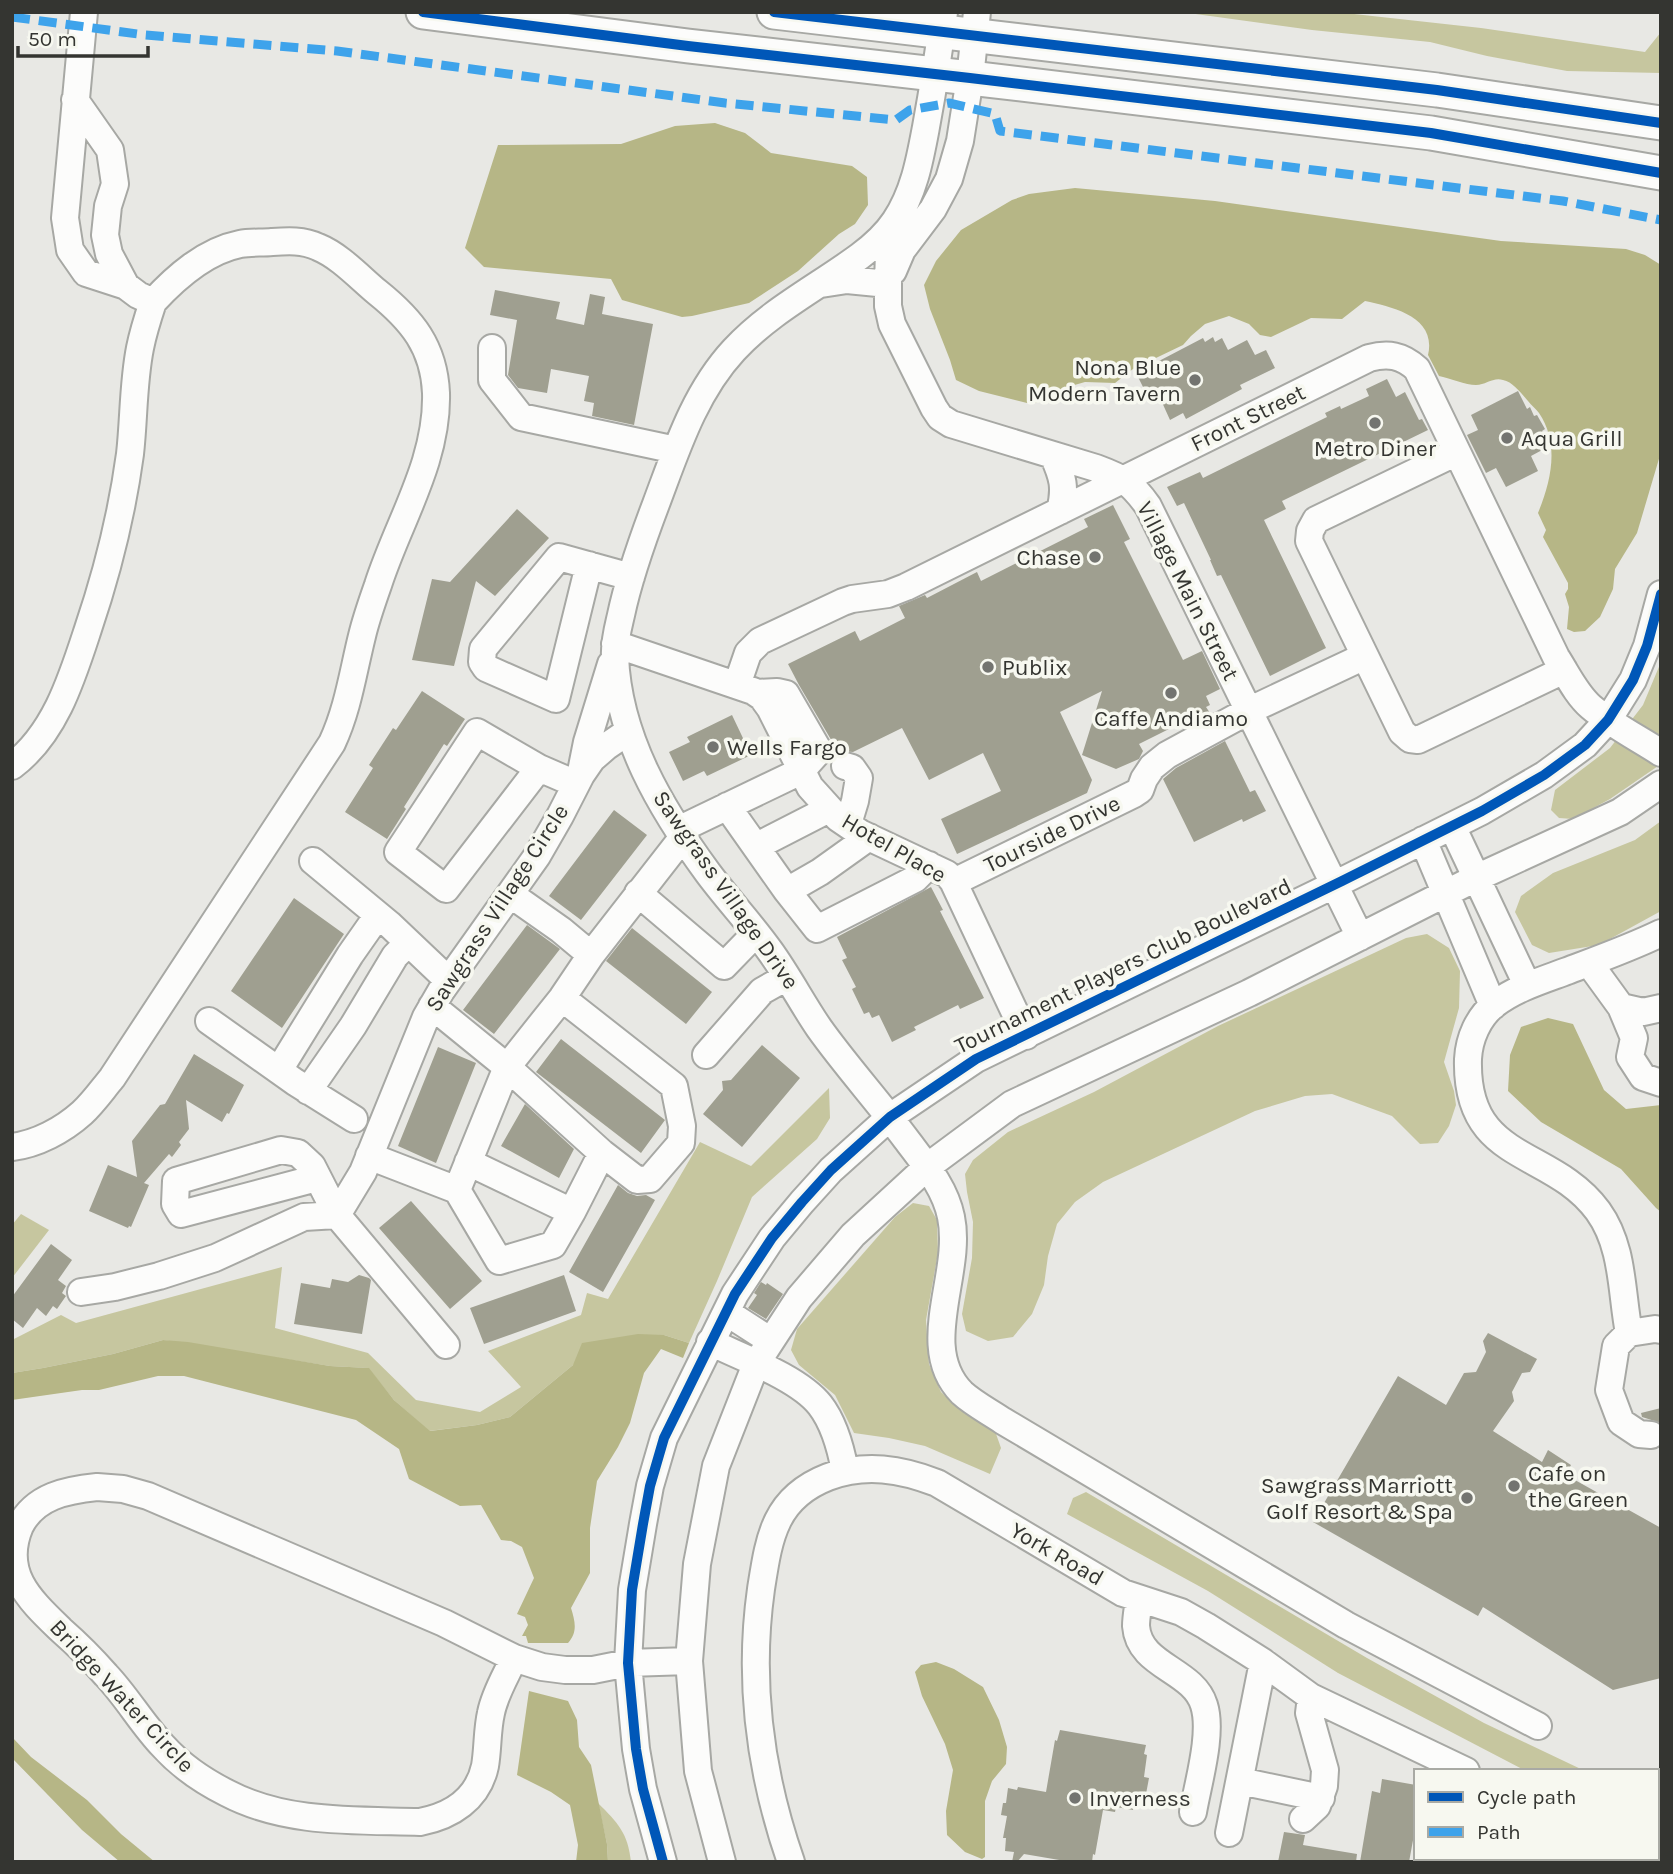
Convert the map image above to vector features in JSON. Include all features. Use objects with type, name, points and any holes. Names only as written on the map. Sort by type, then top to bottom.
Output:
[{"type":"main road","points":[[774,12],[976,24],[1661,123]]},
{"type":"main road","points":[[442,13],[688,47],[1432,133],[1661,173]]},
{"type":"street","points":[[84,12],[66,201],[65,218],[70,250],[86,273],[126,286],[153,302]]},
{"type":"street","name":"Sawgrass Village Drive","points":[[943,22],[936,74],[915,178],[894,224],[863,253],[761,325],[733,351],[709,383],[689,420],[631,577],[615,648],[618,691],[629,732],[647,775],[680,833],[770,950],[834,1049],[890,1117],[938,1182],[952,1220],[953,1239],[941,1331],[942,1348],[945,1366],[953,1383],[965,1397],[1346,1625],[1538,1726]]},
{"type":"street","points":[[888,284],[897,260],[933,209],[948,179],[960,141],[971,78],[976,24]]},
{"type":"street","points":[[75,100],[110,150],[115,184],[108,206],[105,234],[109,254],[126,286]]},
{"type":"street","points":[[66,201],[108,206]]},
{"type":"street","name":"Village Main Street","points":[[894,224],[889,251],[888,306],[892,324],[934,408],[940,417],[951,425],[1096,468],[1135,488],[1148,506],[1360,937]]},
{"type":"street","points":[[12,766],[34,747],[62,701],[102,589],[130,455],[140,348],[153,302],[170,284],[218,251],[240,244],[292,241],[307,242],[322,248],[394,306],[413,325],[435,370],[435,423],[414,496],[379,582],[363,634],[342,722],[332,743],[111,1078],[83,1113],[50,1135],[28,1145],[12,1147]]},
{"type":"street","name":"Sawgrass Village Drive","points":[[816,285],[847,281],[888,284]]},
{"type":"street","points":[[492,348],[492,380],[521,418],[676,450]]},
{"type":"street","name":"Front Street","points":[[746,689],[748,653],[760,641],[843,602],[888,594],[906,587],[1357,364],[1379,355],[1395,355],[1408,360],[1417,369],[1575,688],[1590,706],[1608,720],[1661,753]]},
{"type":"street","points":[[1457,452],[1316,520],[1310,531],[1309,541],[1402,732],[1410,739],[1418,740],[1564,670]]},
{"type":"street","points":[[1054,455],[1064,483],[1060,511]]},
{"type":"street","points":[[589,565],[556,699],[486,668],[482,662],[483,649],[559,557],[589,565],[631,577]]},
{"type":"street","name":"Tournament Players Club Boulevard","points":[[663,1862],[643,1788],[636,1749],[628,1663],[632,1590],[650,1486],[664,1438],[710,1342],[735,1294],[772,1238],[831,1170],[890,1117],[976,1059],[1482,811],[1544,775],[1585,745],[1608,720],[1633,680],[1643,657],[1661,594]]},
{"type":"street","points":[[539,768],[446,890],[398,852],[477,732],[539,768],[578,779],[615,648],[746,689]]},
{"type":"street","name":"Tourside Drive","points":[[954,882],[1134,794],[1140,790],[1152,767],[1167,755],[1248,711],[1365,656]]},
{"type":"street","name":"Hotel Place","points":[[746,689],[762,697],[824,762],[810,787],[849,823],[947,874],[954,882],[1026,1036]]},
{"type":"street","name":"Sawgrass Village Circle","points":[[337,1215],[363,1172],[432,1006],[537,856],[578,779],[592,759],[629,732]]},
{"type":"street","points":[[457,1190],[507,1067],[562,998],[680,833],[727,806],[824,762],[852,768],[859,778],[849,823],[820,872],[787,891]]},
{"type":"street","points":[[722,1862],[698,1770],[689,1661],[697,1563],[716,1465],[756,1364],[799,1298],[853,1235],[927,1167],[1012,1104],[1249,993],[1476,878],[1620,812],[1661,784]]},
{"type":"street","points":[[727,806],[817,929],[915,879],[929,865]]},
{"type":"street","points":[[757,846],[849,823]]},
{"type":"street","points":[[1452,826],[1527,985]]},
{"type":"street","points":[[1423,840],[1493,1006]]},
{"type":"street","points":[[313,861],[378,915],[448,980]]},
{"type":"street","points":[[638,893],[724,967],[756,933]]},
{"type":"street","points":[[510,894],[591,955]]},
{"type":"street","points":[[279,1070],[378,915]]},
{"type":"street","points":[[1629,1333],[1618,1255],[1610,1233],[1598,1212],[1573,1186],[1500,1142],[1489,1132],[1471,1095],[1469,1051],[1480,1019],[1493,1006],[1527,985],[1632,947],[1661,933]]},
{"type":"street","points":[[308,1091],[353,1026],[395,956],[408,943]]},
{"type":"street","points":[[1589,963],[1620,1007],[1634,1038],[1630,1057],[1643,1077],[1661,1083]]},
{"type":"street","points":[[706,1055],[762,991],[787,977]]},
{"type":"street","points":[[432,1006],[507,1067],[602,1153],[637,1180],[650,1179],[681,1143],[682,1126],[674,1086],[562,998]]},
{"type":"street","points":[[1620,1007],[1643,1012],[1661,1008]]},
{"type":"street","points":[[209,1021],[308,1091],[354,1119]]},
{"type":"street","points":[[317,1178],[181,1214],[175,1204],[177,1181],[281,1150],[298,1153],[312,1167],[337,1215],[446,1345]]},
{"type":"street","points":[[369,1156],[457,1190],[499,1261],[553,1245],[602,1153]]},
{"type":"street","points":[[468,1162],[572,1212]]},
{"type":"street","points":[[81,1292],[159,1276],[215,1258],[304,1217],[337,1215]]},
{"type":"street","points":[[726,1312],[771,1340]]},
{"type":"street","points":[[1651,1435],[1639,1434],[1620,1422],[1609,1390],[1616,1346],[1629,1333],[1661,1329]]},
{"type":"street","points":[[710,1342],[778,1374],[819,1403],[827,1415],[842,1453],[845,1471]]},
{"type":"street","name":"York Road","points":[[791,1862],[762,1752],[757,1713],[755,1659],[761,1595],[769,1538],[777,1521],[788,1505],[802,1492],[818,1481],[845,1471],[888,1469],[937,1483],[1123,1592],[1181,1612],[1264,1662],[1311,1697],[1462,1769]]},
{"type":"street","name":"Bridge Water Circle","points":[[514,1658],[491,1713],[482,1776],[467,1801],[449,1814],[420,1822],[293,1816],[262,1808],[218,1788],[186,1767],[163,1746],[109,1678],[30,1601],[19,1585],[15,1572],[15,1539],[30,1512],[55,1494],[97,1487],[123,1489],[148,1496],[431,1618],[514,1658],[542,1667],[593,1670],[628,1663],[689,1661]]},
{"type":"street","points":[[1139,1599],[1136,1626],[1139,1639],[1159,1663],[1176,1673],[1198,1692],[1208,1717],[1193,1812]]},
{"type":"street","points":[[1229,1833],[1264,1662]]},
{"type":"street","points":[[1303,1819],[1317,1807],[1325,1770],[1309,1713],[1311,1697]]},
{"type":"street","points":[[1240,1781],[1321,1798]]},
{"type":"shaded area","points":[[1181,12],[1336,12],[1481,28],[1645,52],[1661,32],[1661,73],[1567,71],[1430,42],[1312,30]]},
{"type":"shaded area","points":[[715,123],[745,133],[771,153],[852,166],[867,177],[868,205],[855,224],[839,234],[798,271],[749,303],[682,317],[622,300],[611,279],[484,267],[465,248],[498,145],[621,144],[675,126]]},
{"type":"shaded area","points":[[1075,188],[1215,201],[1501,241],[1626,249],[1645,255],[1661,265],[1661,452],[1637,533],[1615,569],[1613,589],[1600,617],[1585,631],[1574,632],[1567,629],[1569,607],[1565,594],[1568,583],[1543,537],[1546,530],[1538,513],[1547,488],[1551,463],[1550,437],[1539,413],[1517,388],[1507,381],[1499,379],[1472,385],[1439,376],[1428,355],[1426,331],[1410,316],[1400,311],[1365,301],[1342,319],[1311,318],[1271,337],[1260,335],[1249,324],[1229,316],[1205,324],[1183,345],[1133,369],[1115,383],[1085,382],[1071,386],[1053,401],[1027,403],[979,391],[956,380],[924,285],[936,261],[961,230],[1012,200],[1029,194]]},
{"type":"shaded area","points":[[1661,662],[1661,764],[1610,799],[1573,819],[1559,818],[1551,810],[1555,790],[1610,748],[1643,705]]},
{"type":"shaded area","points":[[1661,821],[1661,911],[1599,945],[1549,953],[1532,945],[1515,912],[1521,896],[1553,873],[1635,840]]},
{"type":"shaded area","points":[[1427,934],[1449,948],[1460,971],[1459,1008],[1444,1062],[1456,1105],[1449,1126],[1438,1143],[1420,1144],[1392,1116],[1332,1094],[1305,1096],[1255,1111],[1103,1182],[1075,1202],[1057,1224],[1048,1256],[1044,1285],[1032,1314],[1013,1337],[988,1341],[966,1331],[962,1314],[972,1258],[973,1222],[965,1174],[973,1160],[1008,1132],[1094,1092],[1218,1026],[1406,938]]},
{"type":"shaded area","points":[[1548,1018],[1573,1024],[1604,1090],[1626,1109],[1661,1105],[1661,1212],[1621,1169],[1541,1122],[1508,1091],[1510,1055],[1521,1027]]},
{"type":"shaded area","points":[[829,1088],[830,1118],[817,1139],[752,1197],[689,1343],[664,1335],[573,1365],[510,1417],[477,1425],[429,1431],[394,1400],[368,1368],[330,1366],[163,1340],[113,1354],[12,1373],[12,1340],[61,1315],[76,1323],[282,1267],[275,1328],[368,1353],[416,1400],[480,1412],[521,1387],[488,1351],[581,1315],[587,1293],[608,1299],[700,1142],[751,1166]]},
{"type":"shaded area","points":[[913,1203],[929,1206],[937,1220],[938,1253],[926,1320],[929,1364],[941,1392],[964,1413],[995,1431],[1001,1448],[990,1474],[925,1446],[854,1433],[835,1395],[799,1365],[791,1350],[797,1329],[895,1217]]},
{"type":"shaded area","points":[[21,1214],[49,1230],[12,1278],[12,1225]]},
{"type":"shaded area","points":[[638,1334],[664,1335],[689,1343],[683,1358],[661,1349],[644,1373],[630,1423],[597,1481],[590,1528],[590,1573],[571,1608],[574,1631],[568,1643],[528,1643],[526,1636],[522,1636],[528,1625],[525,1617],[517,1614],[534,1578],[522,1547],[511,1541],[501,1540],[481,1505],[460,1506],[409,1479],[399,1449],[356,1420],[184,1376],[158,1376],[99,1390],[12,1400],[12,1373],[113,1354],[163,1340],[330,1366],[369,1368],[394,1400],[430,1431],[477,1425],[510,1417],[573,1365],[582,1343]]},
{"type":"shaded area","points":[[1086,1492],[1367,1658],[1484,1723],[1581,1769],[1522,1769],[1338,1673],[1208,1591],[1067,1514],[1073,1498]]},
{"type":"shaded area","points":[[936,1662],[954,1669],[983,1687],[999,1720],[1007,1747],[1006,1764],[992,1781],[985,1801],[985,1857],[982,1859],[965,1852],[947,1835],[946,1811],[953,1770],[945,1744],[922,1696],[915,1672],[921,1665]]},
{"type":"shaded area","points":[[529,1691],[568,1701],[577,1720],[579,1747],[591,1765],[607,1844],[608,1862],[576,1862],[578,1845],[570,1805],[517,1775]]},
{"type":"shaded area","points":[[12,1737],[31,1757],[87,1800],[121,1834],[155,1862],[120,1862],[82,1830],[12,1758]]},
{"type":"shaded area","points":[[598,1803],[621,1829],[631,1862],[608,1862]]},
{"type":"building","points":[[495,290],[560,302],[556,319],[584,325],[590,294],[605,297],[602,314],[653,324],[634,425],[592,416],[594,403],[584,401],[589,376],[551,369],[547,393],[518,388],[508,375],[517,320],[490,315]]},
{"type":"building","name":"Nona Blue Modern Tavern","points":[[1213,337],[1215,342],[1222,338],[1228,350],[1247,340],[1255,355],[1266,350],[1275,368],[1240,385],[1242,389],[1186,419],[1183,413],[1170,420],[1156,389],[1146,393],[1136,373],[1203,338],[1205,342]]},
{"type":"building","points":[[1387,379],[1396,397],[1405,392],[1419,420],[1422,419],[1428,430],[1282,501],[1286,509],[1264,520],[1326,648],[1270,676],[1221,575],[1217,576],[1184,503],[1177,506],[1167,487],[1200,472],[1203,478],[1327,417],[1325,413],[1369,396],[1366,389]]},
{"type":"building","name":"Aqua Grill","points":[[1518,391],[1527,409],[1530,407],[1534,416],[1537,415],[1545,429],[1542,431],[1547,440],[1541,443],[1544,449],[1531,456],[1538,471],[1506,487],[1496,468],[1486,473],[1467,435],[1478,430],[1471,415]]},
{"type":"building","points":[[1113,505],[1130,539],[1124,542],[1183,660],[1202,651],[1220,689],[1206,696],[1210,705],[1206,707],[1210,713],[1191,723],[1189,719],[1139,744],[1143,751],[1139,759],[1116,769],[1082,755],[1102,691],[1060,712],[1092,780],[1087,793],[957,854],[941,819],[1001,791],[983,753],[929,780],[902,728],[853,752],[842,751],[834,755],[833,743],[788,664],[855,631],[860,641],[905,618],[899,606],[925,595],[927,598],[977,572],[981,581],[1088,527],[1084,519]]},
{"type":"building","points":[[517,509],[549,538],[495,596],[476,581],[454,666],[412,660],[432,579],[450,582]]},
{"type":"building","points":[[422,691],[465,719],[447,746],[444,744],[387,839],[345,812],[373,768],[369,765]]},
{"type":"building","name":"Wells Fargo","points":[[732,715],[751,755],[707,776],[704,771],[683,781],[669,752],[690,742],[687,737]]},
{"type":"building","points":[[1225,741],[1250,792],[1255,790],[1266,811],[1243,822],[1242,819],[1194,842],[1163,779],[1176,768]]},
{"type":"building","points":[[614,810],[647,835],[581,920],[549,896]]},
{"type":"building","points":[[931,887],[943,910],[940,911],[984,998],[960,1009],[958,1005],[914,1027],[916,1030],[892,1042],[879,1015],[872,1018],[869,1012],[864,1014],[852,989],[856,987],[842,960],[847,958],[837,937]]},
{"type":"building","points":[[294,898],[344,934],[282,1028],[231,991]]},
{"type":"building","points":[[527,925],[560,949],[494,1034],[463,1010]]},
{"type":"building","points":[[632,928],[712,992],[686,1024],[606,961]]},
{"type":"building","points":[[561,1039],[665,1120],[641,1153],[536,1072]]},
{"type":"building","points":[[762,1045],[800,1078],[742,1147],[703,1114],[723,1090],[722,1081],[731,1080]]},
{"type":"building","points":[[438,1047],[476,1063],[436,1163],[398,1146]]},
{"type":"building","points":[[194,1054],[244,1085],[229,1114],[227,1113],[222,1122],[186,1100],[189,1129],[172,1157],[169,1154],[144,1183],[149,1185],[131,1227],[89,1211],[108,1165],[137,1177],[132,1141],[160,1105],[165,1104]]},
{"type":"building","points":[[525,1104],[574,1149],[559,1178],[501,1146]]},
{"type":"building","points":[[618,1185],[628,1193],[646,1195],[655,1200],[603,1292],[569,1272]]},
{"type":"building","points":[[411,1201],[482,1281],[450,1309],[379,1228]]},
{"type":"building","points":[[51,1244],[72,1260],[58,1280],[66,1286],[62,1293],[66,1296],[57,1309],[53,1306],[46,1316],[37,1308],[23,1328],[12,1319],[12,1297]]},
{"type":"building","points":[[359,1275],[371,1280],[362,1334],[294,1324],[301,1283],[330,1288],[332,1279],[348,1282]]},
{"type":"building","points":[[564,1275],[576,1311],[484,1344],[470,1308]]},
{"type":"building","points":[[761,1282],[783,1294],[766,1319],[748,1308],[757,1295],[754,1293]]},
{"type":"building","name":"Sawgrass Marriott Golf Resort & Spa","points":[[1488,1333],[1537,1359],[1530,1372],[1522,1373],[1512,1392],[1514,1401],[1493,1431],[1542,1462],[1548,1450],[1571,1465],[1566,1475],[1661,1528],[1661,1678],[1613,1690],[1483,1607],[1478,1616],[1313,1522],[1398,1376],[1446,1405],[1464,1373],[1476,1372],[1486,1352],[1483,1341]]},
{"type":"building","points":[[1661,1408],[1661,1423],[1642,1417],[1641,1413]]},
{"type":"building","name":"Inverness","points":[[1060,1730],[1146,1745],[1144,1777],[1149,1778],[1142,1806],[1134,1804],[1133,1810],[1116,1807],[1115,1812],[1103,1810],[1092,1862],[1071,1862],[1024,1854],[1017,1862],[1012,1862],[1014,1852],[1005,1851],[1006,1838],[1003,1838],[1007,1816],[1001,1815],[1008,1788],[1046,1792],[1055,1740],[1057,1741]]},
{"type":"building","points":[[1382,1779],[1414,1785],[1414,1835],[1409,1862],[1360,1862],[1372,1791],[1380,1793]]},
{"type":"building","points":[[1284,1832],[1305,1835],[1303,1845],[1357,1854],[1356,1862],[1278,1862]]},
{"type":"marked path","points":[[12,17],[145,35],[337,51],[725,103],[896,120],[910,110],[949,103],[995,114],[1000,131],[1563,201],[1661,220]]},
{"type":"cycle path","points":[[423,12],[688,46],[1431,133],[1661,173]]},
{"type":"cycle path","points":[[774,12],[1437,90],[1661,123]]},
{"type":"cycle path","points":[[663,1862],[643,1789],[636,1749],[628,1663],[632,1590],[643,1524],[650,1486],[664,1438],[735,1294],[772,1238],[831,1170],[890,1117],[976,1059],[1342,881],[1482,811],[1544,775],[1585,745],[1608,720],[1633,680],[1647,646],[1661,594]]},
{"type":"place","name":"Nona Blue Modern Tavern","points":[[1195,380]]},
{"type":"place","name":"Metro Diner","points":[[1375,423]]},
{"type":"place","name":"Aqua Grill","points":[[1507,438]]},
{"type":"place","name":"Chase","points":[[1095,557]]},
{"type":"place","name":"Publix","points":[[988,667]]},
{"type":"place","name":"Caffe Andiamo","points":[[1171,693]]},
{"type":"place","name":"Wells Fargo","points":[[713,747]]},
{"type":"place","name":"Cafe on the Green","points":[[1514,1486]]},
{"type":"place","name":"Sawgrass Marriott Golf Resort & Spa","points":[[1467,1498]]},
{"type":"place","name":"Inverness","points":[[1075,1798]]}]
